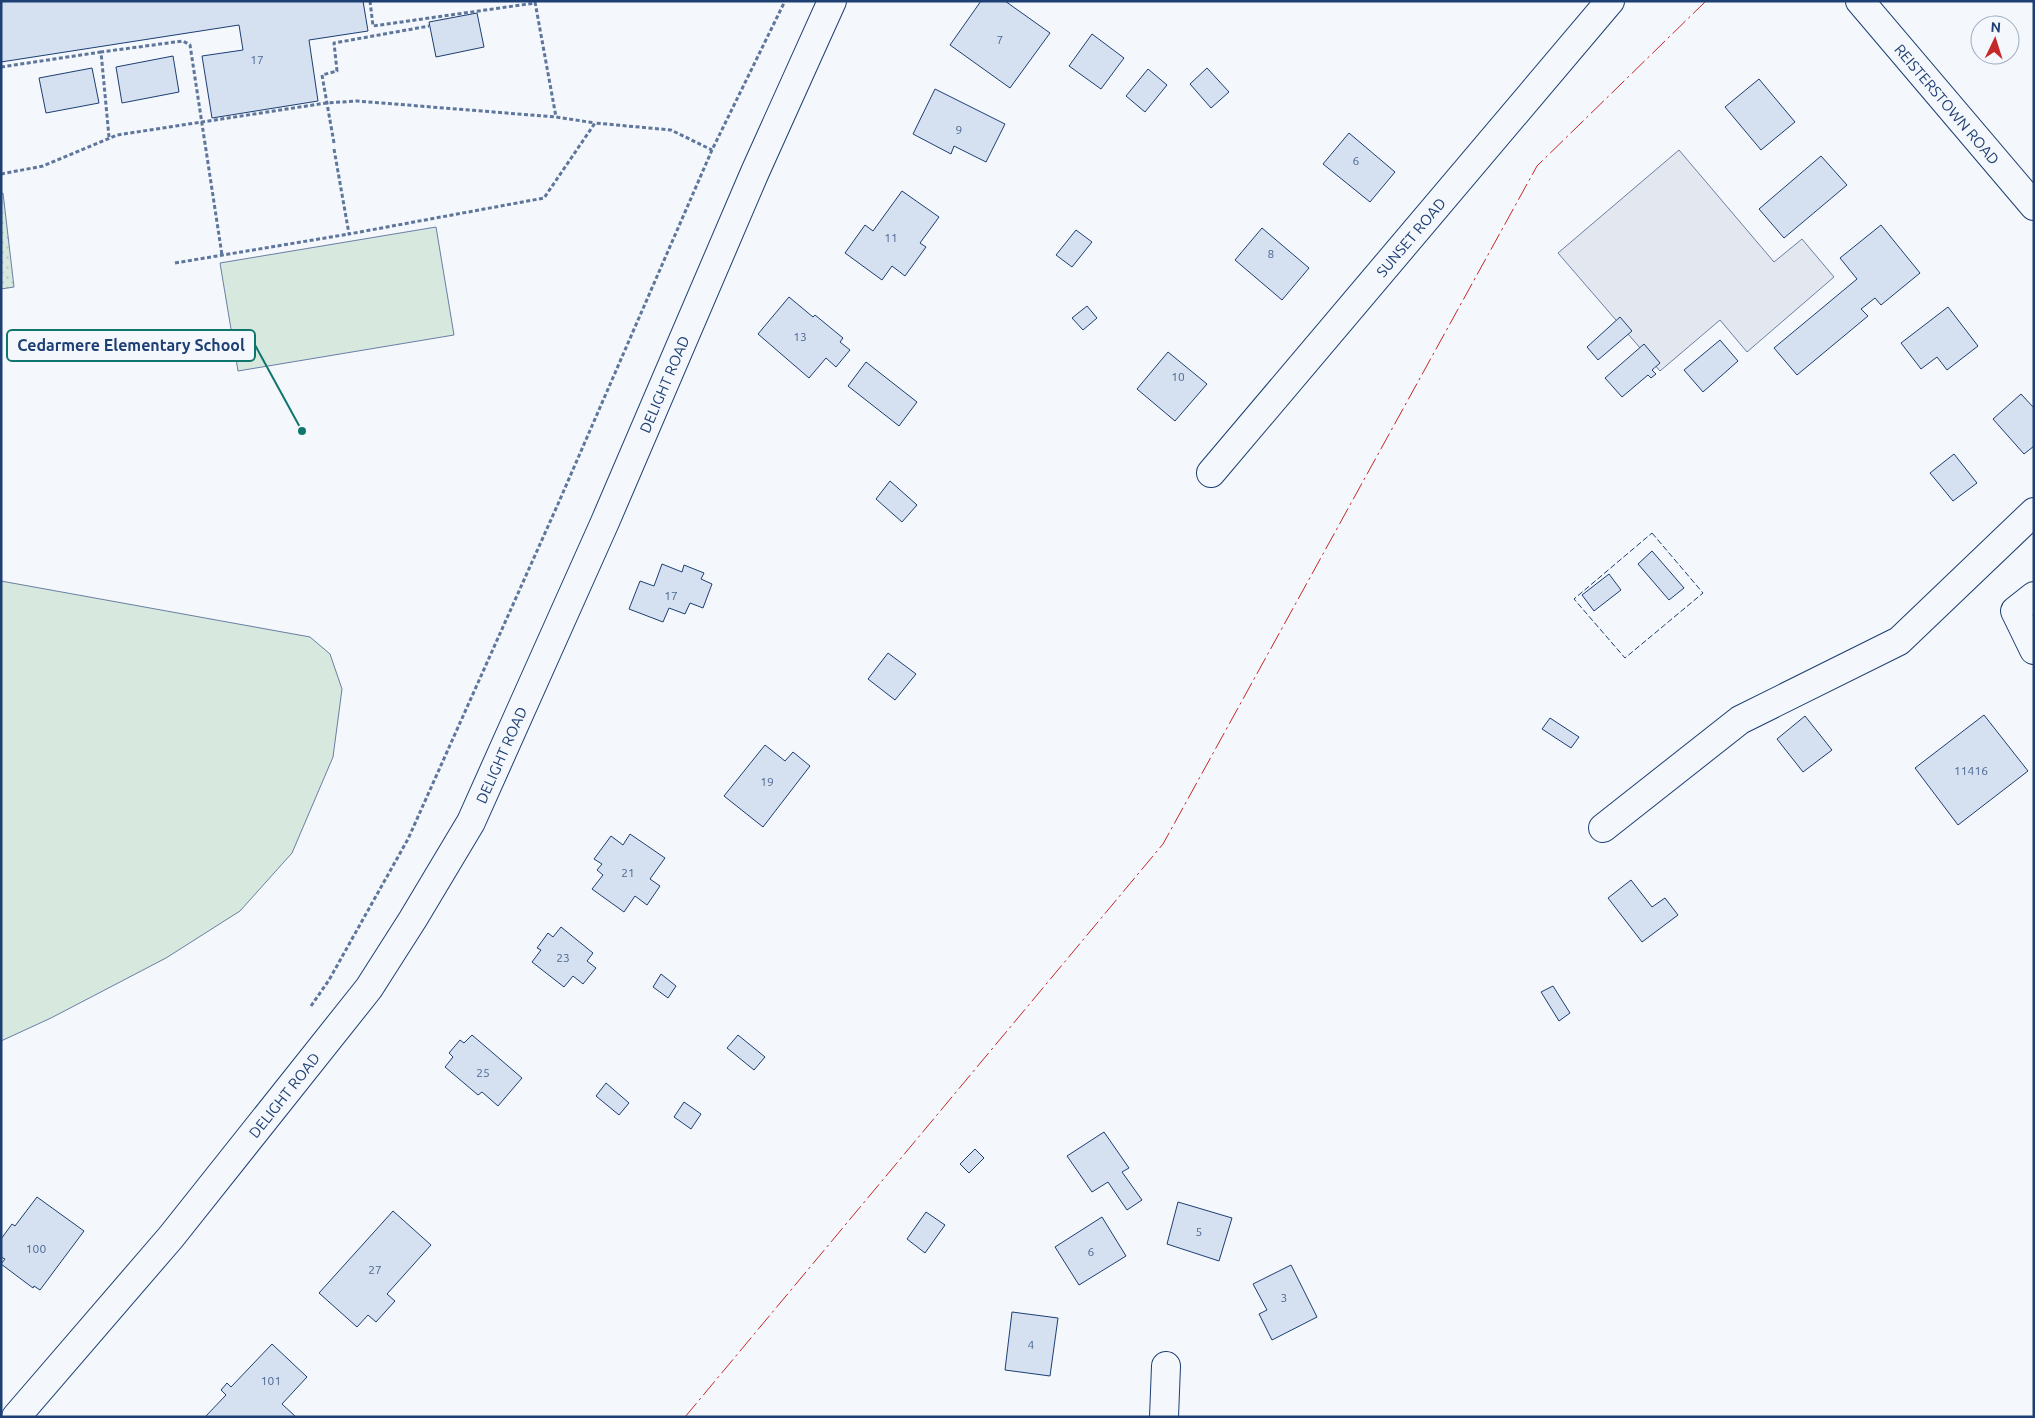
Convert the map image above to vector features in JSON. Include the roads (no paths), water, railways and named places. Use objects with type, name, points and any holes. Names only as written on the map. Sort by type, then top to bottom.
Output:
[{"type":"street","name":"DELIGHT ROAD","points":[[16,1417],[171,1237],[369,988],[471,822],[605,522],[755,172],[832,1]]},
{"type":"street","name":"SUNSET ROAD","points":[[1211,473],[1610,1]]},
{"type":"street","name":"REISTERSTOWN ROAD","points":[[1860,1],[2034,206]]},
{"type":"street","points":[[1602,828],[1740,720],[1899,641],[2034,512]]},
{"type":"street","points":[[2034,596],[2015,611],[2034,650]]},
{"type":"street","points":[[1164,1417],[1166,1366]]},
{"type":"place","name":"Cedarmere Elementary School","points":[[302,431]]}]
